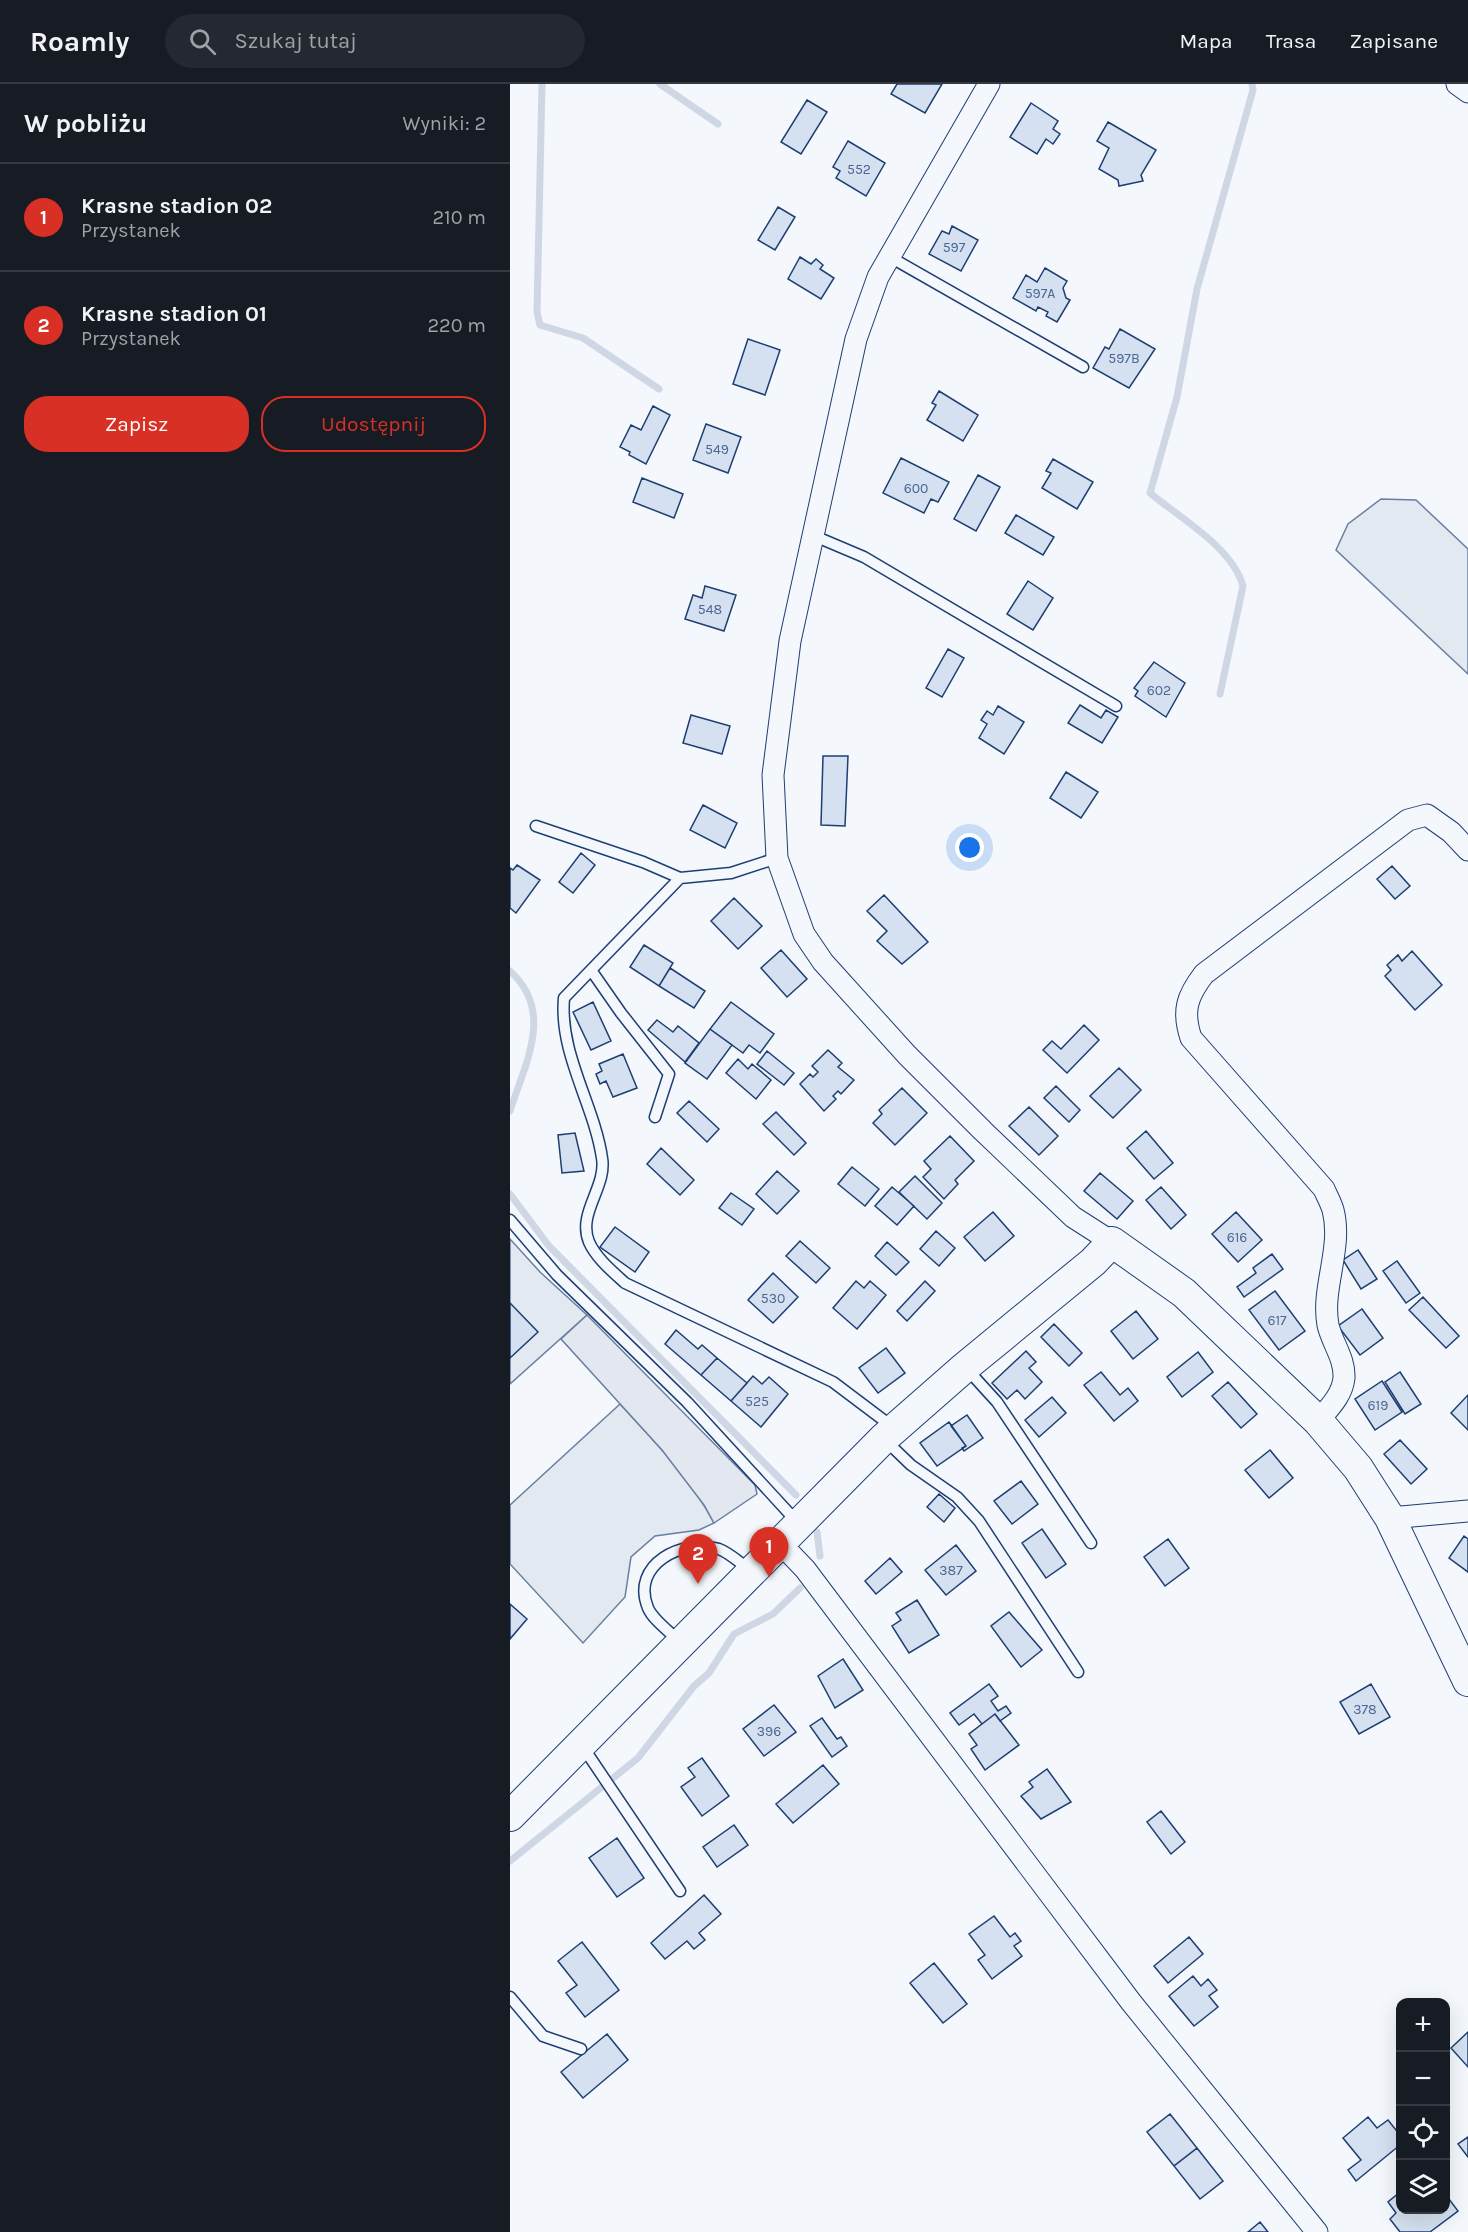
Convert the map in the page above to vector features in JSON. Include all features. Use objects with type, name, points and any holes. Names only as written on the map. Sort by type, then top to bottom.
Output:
[{"type":"street","points":[[989,84],[878,278],[856,339],[790,641],[776,737],[772,796],[777,858],[804,934],[823,962],[907,1055],[1073,1217],[1184,1293],[1318,1421],[1358,1468],[1390,1518],[1468,1681]]},
{"type":"street","points":[[1456,84],[1468,92]]},
{"type":"street","points":[[1318,1421],[1339,1396],[1344,1378],[1342,1360],[1328,1325],[1328,1295],[1335,1242],[1333,1211],[1324,1189],[1191,1038],[1185,1020],[1191,991],[1204,974],[1408,820],[1427,815],[1451,832],[1468,850]]},
{"type":"street","points":[[510,1816],[889,1433],[965,1366],[1093,1262],[1112,1242]]},
{"type":"street","points":[[1390,1518],[1468,1511]]},
{"type":"street","points":[[789,1533],[805,1569],[1131,2002],[1317,2232]]},
{"type":"lane","points":[[890,257],[1083,367]]},
{"type":"lane","points":[[812,535],[864,557],[1116,705]]},
{"type":"lane","points":[[536,826],[643,862],[680,878],[731,873],[777,858]]},
{"type":"lane","points":[[680,878],[564,998],[563,1010],[568,1048],[603,1161],[594,1200],[585,1221],[589,1242],[604,1263],[625,1283],[833,1382],[889,1433],[911,1465],[957,1497],[979,1521],[1078,1672]]},
{"type":"lane","points":[[591,970],[621,1013],[669,1074],[655,1117]]},
{"type":"lane","points":[[510,1220],[557,1275],[687,1402],[789,1533]]},
{"type":"lane","points":[[965,1366],[997,1402],[1091,1543]]},
{"type":"lane","points":[[681,1643],[648,1607],[645,1587],[650,1568],[667,1553],[701,1546],[721,1550],[752,1572]]},
{"type":"lane","points":[[582,1745],[680,1890]]},
{"type":"lane","points":[[510,1997],[543,2036],[581,2049]]},
{"type":"shaded area","points":[[1381,499],[1416,500],[1468,549],[1468,674],[1336,550],[1348,524]]},
{"type":"shaded area","points":[[510,1239],[540,1272],[587,1315],[510,1384]]},
{"type":"shaded area","points":[[587,1315],[755,1485],[757,1494],[714,1523],[704,1505],[662,1450],[561,1339]]},
{"type":"shaded area","points":[[620,1404],[683,1475],[714,1523],[699,1530],[655,1536],[631,1557],[625,1597],[583,1643],[510,1564],[510,1505]]},
{"type":"building","points":[[897,84],[942,84],[925,113],[891,94]]},
{"type":"building","points":[[807,100],[827,112],[801,154],[781,142]]},
{"type":"building","points":[[1031,103],[1058,121],[1053,129],[1060,134],[1053,144],[1046,139],[1037,154],[1010,137]]},
{"type":"building","points":[[1108,122],[1156,150],[1141,175],[1143,181],[1119,186],[1118,180],[1099,169],[1109,148],[1097,141]]},
{"type":"building","points":[[848,141],[885,163],[866,196],[836,178],[840,171],[833,167]]},
{"type":"building","points":[[778,207],[795,217],[775,250],[758,240]]},
{"type":"building","points":[[952,226],[978,240],[961,271],[929,254],[942,231],[949,234]]},
{"type":"building","points":[[800,257],[811,264],[816,259],[823,265],[820,269],[834,278],[821,299],[788,279]]},
{"type":"building","points":[[1045,268],[1067,281],[1063,288],[1066,298],[1070,300],[1057,322],[1046,316],[1048,312],[1038,307],[1036,311],[1013,298],[1026,275],[1037,282]]},
{"type":"building","points":[[1120,329],[1155,349],[1129,388],[1093,368],[1105,347],[1109,349]]},
{"type":"building","points":[[748,339],[780,350],[765,395],[733,384]]},
{"type":"building","points":[[939,391],[978,415],[963,441],[927,420],[936,405],[932,403]]},
{"type":"building","points":[[653,406],[670,415],[646,464],[620,447],[631,425],[641,430]]},
{"type":"building","points":[[706,424],[741,437],[728,473],[693,460]]},
{"type":"building","points":[[901,458],[949,482],[938,502],[931,499],[924,513],[883,493]]},
{"type":"building","points":[[1053,459],[1093,482],[1077,509],[1042,488],[1051,473],[1046,471]]},
{"type":"building","points":[[978,475],[1000,487],[976,531],[954,519]]},
{"type":"building","points":[[642,478],[683,494],[674,518],[633,502]]},
{"type":"building","points":[[1016,515],[1054,537],[1043,555],[1005,533]]},
{"type":"building","points":[[1028,581],[1053,598],[1033,630],[1007,614]]},
{"type":"building","points":[[705,586],[736,595],[724,631],[685,619],[693,595],[702,598]]},
{"type":"building","points":[[948,649],[964,658],[942,697],[926,688]]},
{"type":"building","points":[[1154,662],[1185,683],[1166,717],[1135,696],[1138,691],[1134,688]]},
{"type":"building","points":[[1080,705],[1101,718],[1106,710],[1118,717],[1102,743],[1068,723]]},
{"type":"building","points":[[998,706],[1024,722],[1004,754],[979,738],[987,724],[981,720],[987,711],[993,715]]},
{"type":"building","points":[[691,715],[730,726],[722,754],[683,743]]},
{"type":"building","points":[[823,756],[848,756],[845,826],[821,825]]},
{"type":"building","points":[[1066,772],[1098,792],[1081,818],[1050,798]]},
{"type":"building","points":[[703,805],[737,823],[725,848],[690,830]]},
{"type":"building","points":[[581,853],[595,865],[573,893],[559,882]]},
{"type":"building","points":[[517,865],[540,880],[516,913],[510,908],[510,868],[513,870]]},
{"type":"building","points":[[1392,866],[1410,886],[1395,899],[1377,879]]},
{"type":"building","points":[[884,895],[928,942],[902,964],[877,941],[887,931],[867,911]]},
{"type":"building","points":[[734,898],[762,926],[738,949],[711,921]]},
{"type":"building","points":[[644,945],[673,963],[659,986],[630,967]]},
{"type":"building","points":[[781,950],[807,979],[787,997],[761,968]]},
{"type":"building","points":[[1412,951],[1442,985],[1415,1010],[1385,976],[1391,970],[1387,965],[1398,955],[1402,961]]},
{"type":"building","points":[[670,968],[705,991],[694,1008],[659,986]]},
{"type":"building","points":[[593,1002],[611,1041],[591,1050],[573,1012]]},
{"type":"building","points":[[731,1002],[774,1034],[760,1053],[749,1045],[743,1053],[710,1029]]},
{"type":"building","points":[[657,1020],[673,1032],[678,1026],[699,1043],[685,1062],[648,1030]]},
{"type":"building","points":[[1084,1025],[1099,1040],[1067,1073],[1043,1050],[1052,1041],[1061,1049]]},
{"type":"building","points":[[710,1029],[732,1045],[707,1079],[685,1063]]},
{"type":"building","points":[[828,1050],[842,1063],[838,1067],[854,1080],[841,1094],[838,1091],[833,1096],[836,1099],[824,1111],[800,1084],[810,1074],[813,1077],[818,1072],[812,1066]]},
{"type":"building","points":[[767,1051],[794,1073],[784,1085],[757,1064]]},
{"type":"building","points":[[623,1054],[637,1088],[613,1097],[606,1081],[600,1084],[596,1074],[602,1071],[599,1064]]},
{"type":"building","points":[[738,1059],[748,1069],[752,1064],[771,1080],[756,1099],[726,1073]]},
{"type":"building","points":[[1119,1068],[1141,1090],[1113,1118],[1090,1096]]},
{"type":"building","points":[[1056,1086],[1080,1110],[1069,1122],[1044,1098]]},
{"type":"building","points":[[902,1088],[927,1113],[895,1145],[873,1123],[882,1114],[879,1110]]},
{"type":"building","points":[[689,1101],[719,1129],[707,1142],[677,1113]]},
{"type":"building","points":[[1029,1107],[1058,1136],[1039,1155],[1009,1126]]},
{"type":"building","points":[[776,1112],[806,1143],[794,1155],[763,1124]]},
{"type":"building","points":[[1146,1131],[1173,1163],[1154,1179],[1127,1148]]},
{"type":"building","points":[[575,1133],[584,1171],[562,1173],[558,1135]]},
{"type":"building","points":[[950,1136],[974,1161],[955,1180],[958,1184],[944,1199],[923,1177],[931,1169],[924,1161]]},
{"type":"building","points":[[661,1148],[694,1180],[680,1195],[647,1164]]},
{"type":"building","points":[[852,1167],[879,1189],[865,1206],[838,1184]]},
{"type":"building","points":[[777,1171],[799,1191],[777,1214],[756,1194]]},
{"type":"building","points":[[1100,1173],[1133,1201],[1117,1219],[1084,1191]]},
{"type":"building","points":[[915,1176],[942,1203],[927,1219],[899,1192]]},
{"type":"building","points":[[892,1187],[914,1206],[897,1225],[875,1206]]},
{"type":"building","points":[[1161,1187],[1186,1215],[1171,1229],[1146,1200]]},
{"type":"building","points":[[731,1193],[754,1209],[742,1225],[719,1208]]},
{"type":"building","points":[[993,1212],[1014,1236],[985,1261],[964,1237]]},
{"type":"building","points":[[1236,1212],[1262,1240],[1238,1262],[1212,1234]]},
{"type":"building","points":[[615,1227],[649,1252],[635,1272],[600,1247]]},
{"type":"building","points":[[936,1231],[955,1248],[939,1266],[920,1249]]},
{"type":"building","points":[[800,1241],[830,1268],[816,1283],[786,1256]]},
{"type":"building","points":[[887,1242],[909,1262],[896,1275],[875,1256]]},
{"type":"building","points":[[1358,1250],[1377,1279],[1361,1289],[1343,1260]]},
{"type":"building","points":[[1272,1254],[1283,1269],[1244,1297],[1237,1287],[1256,1273],[1253,1268]]},
{"type":"building","points":[[1397,1261],[1420,1293],[1406,1303],[1383,1271]]},
{"type":"building","points":[[773,1273],[798,1297],[773,1323],[748,1300]]},
{"type":"building","points":[[856,1281],[864,1288],[870,1281],[886,1295],[857,1329],[833,1308]]},
{"type":"building","points":[[925,1281],[935,1291],[907,1321],[897,1311]]},
{"type":"building","points":[[1275,1291],[1305,1331],[1279,1350],[1249,1310]]},
{"type":"building","points":[[1423,1297],[1459,1336],[1446,1348],[1409,1310]]},
{"type":"building","points":[[510,1303],[538,1332],[510,1358]]},
{"type":"building","points":[[1362,1309],[1383,1338],[1360,1355],[1338,1326]]},
{"type":"building","points":[[1136,1311],[1158,1339],[1133,1359],[1111,1331]]},
{"type":"building","points":[[1054,1324],[1082,1353],[1069,1366],[1041,1337]]},
{"type":"building","points":[[676,1330],[698,1349],[702,1345],[717,1358],[701,1375],[665,1344]]},
{"type":"building","points":[[886,1348],[905,1373],[878,1393],[859,1368]]},
{"type":"building","points":[[1026,1351],[1036,1362],[1029,1368],[1042,1382],[1025,1399],[1017,1390],[1007,1399],[992,1383]]},
{"type":"building","points":[[1198,1352],[1213,1372],[1182,1397],[1167,1377]]},
{"type":"building","points":[[717,1358],[747,1383],[731,1401],[701,1375]]},
{"type":"building","points":[[1101,1372],[1120,1395],[1128,1388],[1138,1401],[1114,1421],[1084,1385]]},
{"type":"building","points":[[1400,1372],[1421,1404],[1405,1414],[1385,1382]]},
{"type":"building","points":[[753,1376],[762,1384],[769,1377],[788,1394],[761,1427],[731,1401]]},
{"type":"building","points":[[1382,1381],[1402,1412],[1375,1430],[1355,1399]]},
{"type":"building","points":[[1228,1382],[1257,1414],[1241,1428],[1212,1396]]},
{"type":"building","points":[[1468,1395],[1468,1430],[1451,1413]]},
{"type":"building","points":[[1052,1397],[1066,1413],[1039,1437],[1025,1420]]},
{"type":"building","points":[[967,1415],[983,1438],[964,1451],[962,1448],[966,1446],[951,1426]]},
{"type":"building","points":[[949,1422],[966,1446],[937,1466],[920,1443]]},
{"type":"building","points":[[1400,1440],[1427,1469],[1411,1484],[1384,1454]]},
{"type":"building","points":[[1270,1450],[1293,1478],[1269,1498],[1245,1470]]},
{"type":"building","points":[[1021,1481],[1038,1504],[1012,1524],[994,1501]]},
{"type":"building","points":[[939,1494],[955,1508],[944,1522],[927,1507]]},
{"type":"building","points":[[1042,1529],[1066,1564],[1046,1578],[1022,1543]]},
{"type":"building","points":[[1464,1536],[1468,1539],[1468,1572],[1449,1558]]},
{"type":"building","points":[[1168,1539],[1189,1568],[1165,1586],[1144,1557]]},
{"type":"building","points":[[956,1545],[976,1571],[946,1595],[925,1570]]},
{"type":"building","points":[[890,1558],[902,1572],[876,1594],[865,1581]]},
{"type":"building","points":[[917,1600],[939,1635],[909,1653],[892,1626],[901,1620],[896,1613]]},
{"type":"building","points":[[510,1604],[527,1619],[510,1639]]},
{"type":"building","points":[[1009,1612],[1042,1650],[1021,1667],[991,1626]]},
{"type":"building","points":[[843,1659],[863,1690],[835,1708],[818,1676]]},
{"type":"building","points":[[989,1684],[998,1696],[991,1701],[998,1711],[1006,1706],[1011,1713],[1000,1721],[995,1714],[982,1724],[974,1714],[959,1725],[950,1713]]},
{"type":"building","points":[[1371,1684],[1390,1717],[1359,1734],[1340,1702]]},
{"type":"building","points":[[774,1705],[796,1732],[764,1756],[743,1729]]},
{"type":"building","points":[[995,1714],[1019,1745],[985,1770],[971,1749],[977,1745],[969,1734]]},
{"type":"building","points":[[822,1718],[837,1739],[841,1737],[847,1746],[832,1757],[810,1726]]},
{"type":"building","points":[[702,1758],[729,1796],[702,1816],[681,1787],[695,1777],[688,1768]]},
{"type":"building","points":[[823,1765],[839,1784],[793,1823],[776,1804]]},
{"type":"building","points":[[1047,1769],[1071,1802],[1041,1819],[1021,1796],[1033,1787],[1029,1782]]},
{"type":"building","points":[[1161,1811],[1185,1842],[1171,1854],[1147,1822]]},
{"type":"building","points":[[734,1825],[748,1845],[717,1867],[703,1847]]},
{"type":"building","points":[[617,1838],[644,1878],[617,1897],[589,1858]]},
{"type":"building","points":[[704,1895],[721,1914],[699,1933],[705,1940],[694,1949],[687,1941],[665,1959],[651,1943]]},
{"type":"building","points":[[994,1916],[1010,1937],[1015,1933],[1021,1941],[1014,1946],[1022,1956],[992,1979],[978,1960],[985,1955],[969,1934]]},
{"type":"building","points":[[1189,1937],[1203,1954],[1168,1983],[1154,1966]]},
{"type":"building","points":[[582,1942],[619,1990],[585,2017],[566,1993],[577,1985],[558,1961]]},
{"type":"building","points":[[934,1963],[967,2004],[943,2023],[910,1983]]},
{"type":"building","points":[[1193,1976],[1201,1986],[1208,1979],[1217,1990],[1209,1996],[1218,2007],[1194,2026],[1169,1996]]},
{"type":"building","points":[[1468,2032],[1468,2067],[1451,2048]]},
{"type":"building","points":[[607,2034],[628,2060],[583,2098],[561,2072]]},
{"type":"building","points":[[1170,2114],[1197,2148],[1174,2166],[1147,2132]]},
{"type":"building","points":[[1368,2117],[1377,2128],[1388,2120],[1396,2130],[1396,2148],[1356,2181],[1348,2170],[1361,2160],[1343,2138]]},
{"type":"building","points":[[1468,2137],[1468,2157],[1458,2144]]},
{"type":"building","points":[[1197,2148],[1223,2181],[1200,2199],[1174,2166]]},
{"type":"building","points":[[1396,2195],[1396,2213],[1388,2202]]},
{"type":"building","points":[[1450,2200],[1458,2211],[1430,2232],[1400,2232],[1390,2219],[1396,2213],[1450,2214]]},
{"type":"building","points":[[1260,2222],[1268,2232],[1248,2232]]},
{"type":"waterway","points":[[542,84],[537,312],[540,325],[583,338],[659,389]]},
{"type":"waterway","points":[[660,84],[718,124]]},
{"type":"waterway","points":[[1220,694],[1243,586],[1237,572],[1217,546],[1150,493],[1177,397],[1197,289],[1253,90],[1252,84]]},
{"type":"waterway","points":[[510,971],[524,987],[531,1003],[534,1020],[528,1057],[510,1111]]},
{"type":"waterway","points":[[510,1194],[549,1246],[796,1495]]},
{"type":"waterway","points":[[817,1532],[820,1556]]},
{"type":"waterway","points":[[510,1861],[638,1758],[694,1686],[709,1673],[734,1634],[773,1614],[800,1588]]},
{"type":"place","name":"Krasne stadion 02","points":[[769,1577]]},
{"type":"place","name":"Krasne stadion 01","points":[[698,1584]]}]
